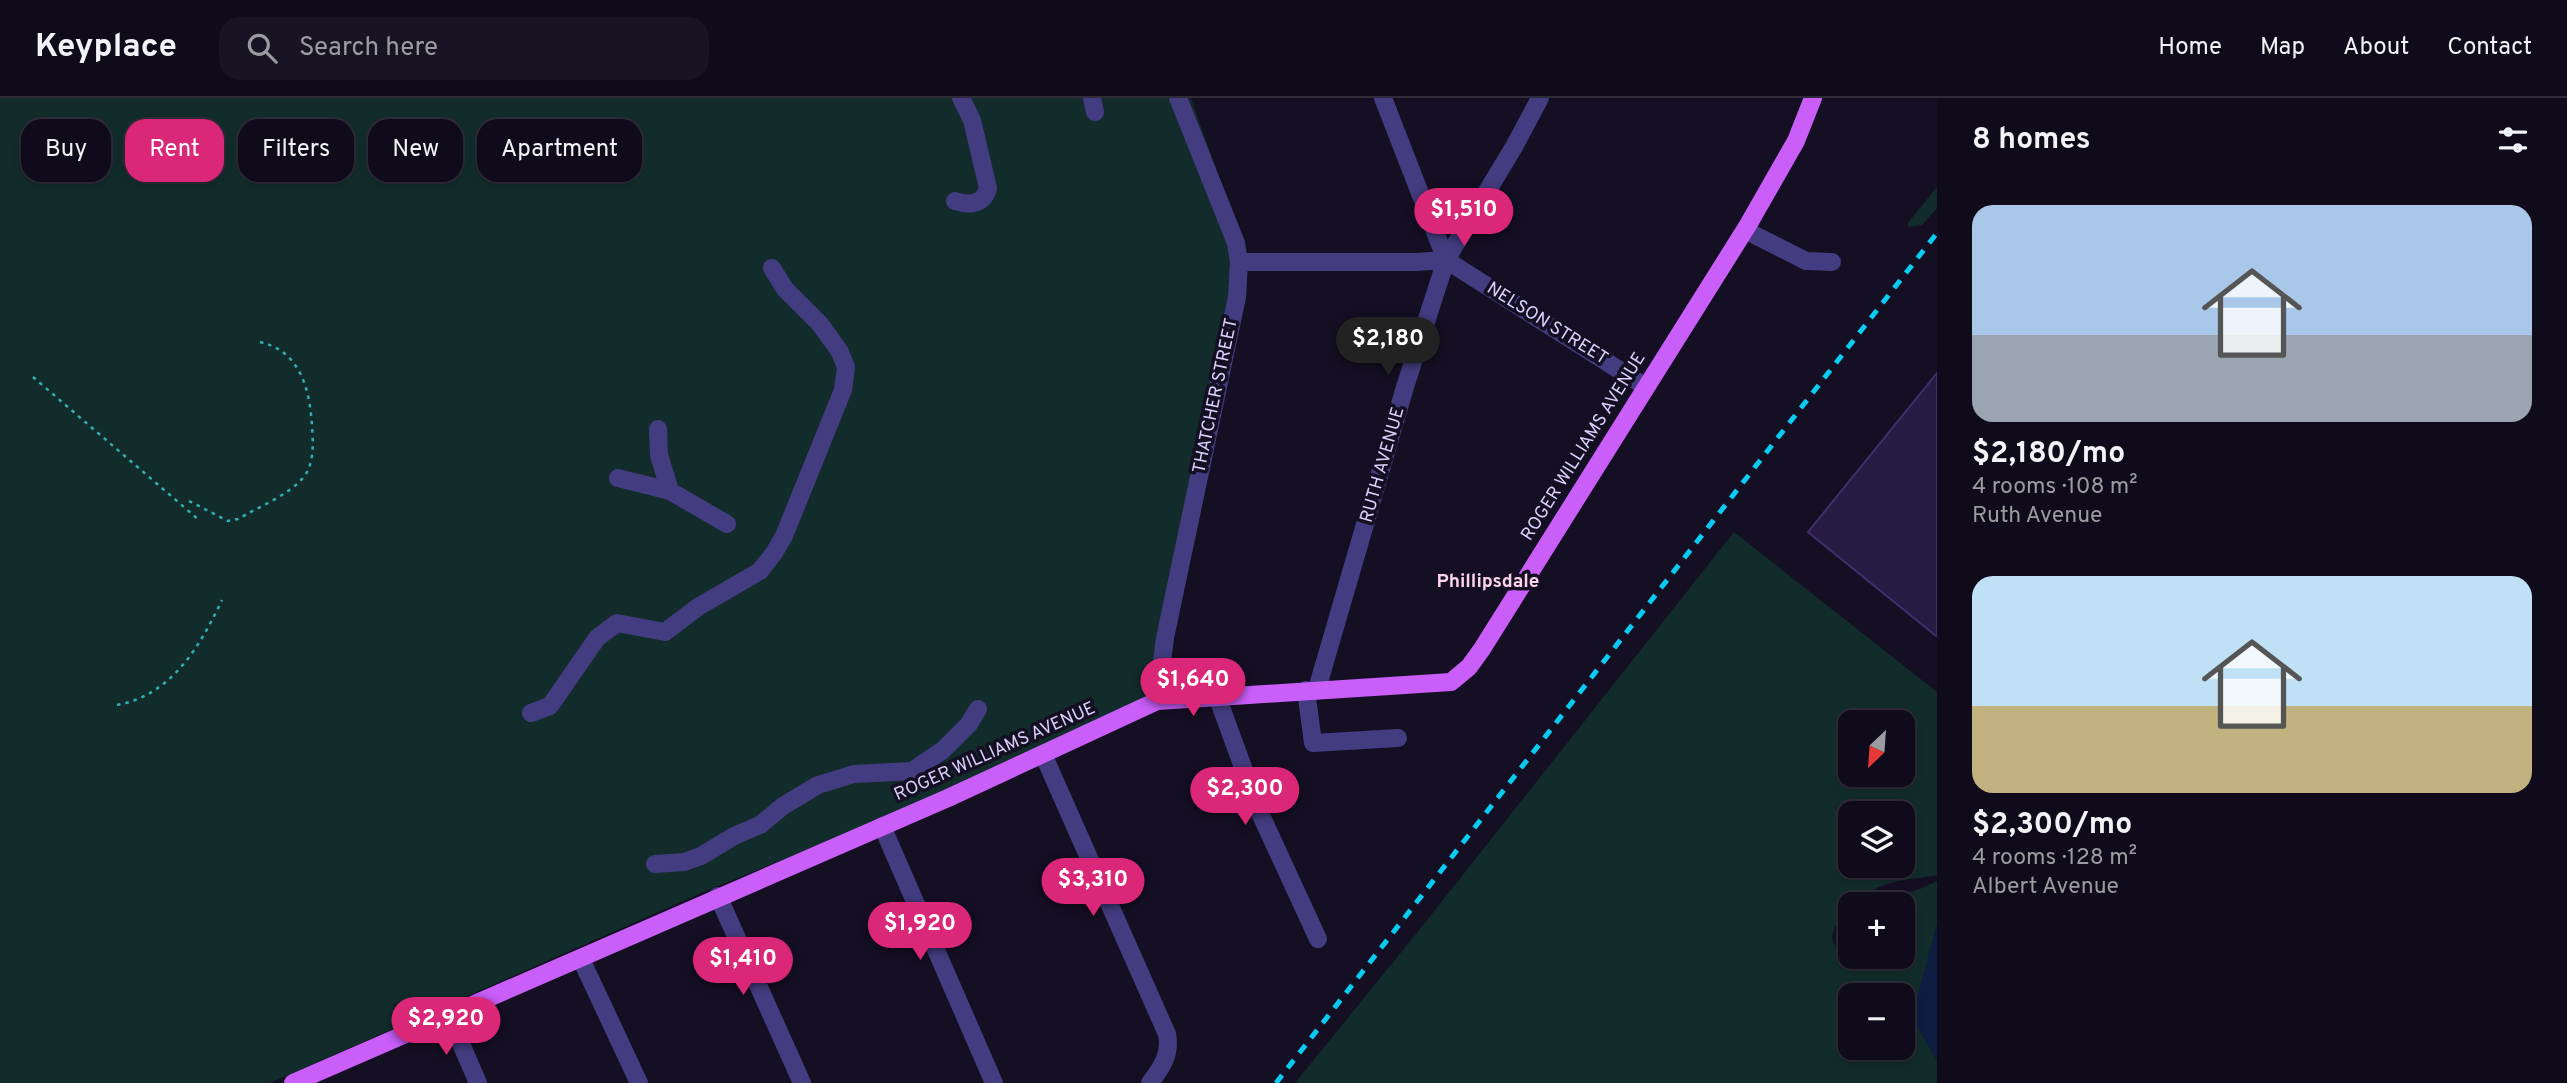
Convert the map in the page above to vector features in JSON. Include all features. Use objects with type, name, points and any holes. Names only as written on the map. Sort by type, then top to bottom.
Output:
[{"type":"main road","name":"ROGER WILLIAMS AVENUE","points":[[293,1083],[314,1079],[449,1016],[882,826],[1157,701],[1451,682],[1461,675],[1489,638],[1745,230],[1781,170],[1813,98]]},
{"type":"street","points":[[955,201],[968,204],[979,201],[984,198],[988,188],[972,120],[961,98]]},
{"type":"street","name":"THATCHER STREET","points":[[1157,701],[1165,638],[1237,297],[1239,262],[1228,221],[1178,98]]},
{"type":"street","points":[[1239,262],[1446,260],[1383,98]]},
{"type":"street","name":"RUTH AVENUE","points":[[1312,689],[1446,260],[1540,98]]},
{"type":"street","points":[[1745,230],[1806,261],[1832,262]]},
{"type":"street","name":"NELSON STREET","points":[[1446,260],[1646,387]]},
{"type":"street","points":[[531,713],[550,706],[597,638],[617,622],[665,632],[698,607],[760,571],[784,536],[844,390],[846,368],[834,342],[785,289],[772,268]]},
{"type":"street","points":[[658,429],[659,454],[670,491]]},
{"type":"street","points":[[618,478],[670,491],[727,524]]},
{"type":"street","points":[[1312,689],[1313,743],[1398,738]]},
{"type":"street","points":[[1217,696],[1259,811],[1318,939]]},
{"type":"street","points":[[655,864],[684,862],[701,856],[734,836],[761,825],[783,806],[818,785],[863,773],[912,771],[943,750],[970,724],[978,709]]},
{"type":"street","points":[[1043,754],[1167,1034],[1170,1045],[1166,1059],[1150,1083]]},
{"type":"street","points":[[882,826],[994,1083]]},
{"type":"street","points":[[718,896],[802,1083]]},
{"type":"street","points":[[580,959],[639,1083]]},
{"type":"street","points":[[449,1016],[478,1083]]},
{"type":"path","points":[[189,501],[228,521],[238,519],[297,485],[308,470],[313,444],[311,405],[306,383],[287,354],[276,346],[255,341]]},
{"type":"path","points":[[33,377],[199,520]]},
{"type":"path","points":[[117,705],[132,702],[174,676],[192,654],[222,600]]},
{"type":"green space","points":[[0,98],[1191,98],[1234,220],[1244,258],[1159,695],[869,824],[706,891],[270,1083],[0,1083]]},
{"type":"green space","points":[[1937,187],[1937,208],[1922,225],[1909,227],[1907,224]]},
{"type":"green space","points":[[1734,532],[1937,692],[1937,875],[1899,881],[1872,892],[1838,892],[1838,923],[1832,938],[1836,947],[1838,937],[1838,969],[1915,969],[1915,892],[1909,892],[1937,881],[1937,925],[1915,1006],[1915,983],[1838,983],[1838,1060],[1915,1060],[1915,1022],[1937,1061],[1937,1083],[1295,1083]]},
{"type":"water","points":[[1937,925],[1937,1061],[1915,1022],[1915,1006]]},
{"type":"building","points":[[1937,373],[1937,635],[1936,636],[1808,532]]},
{"type":"railway","points":[[1276,1083],[1937,233]]},
{"type":"district","name":"Phillipsdale","points":[[1488,582]]}]
